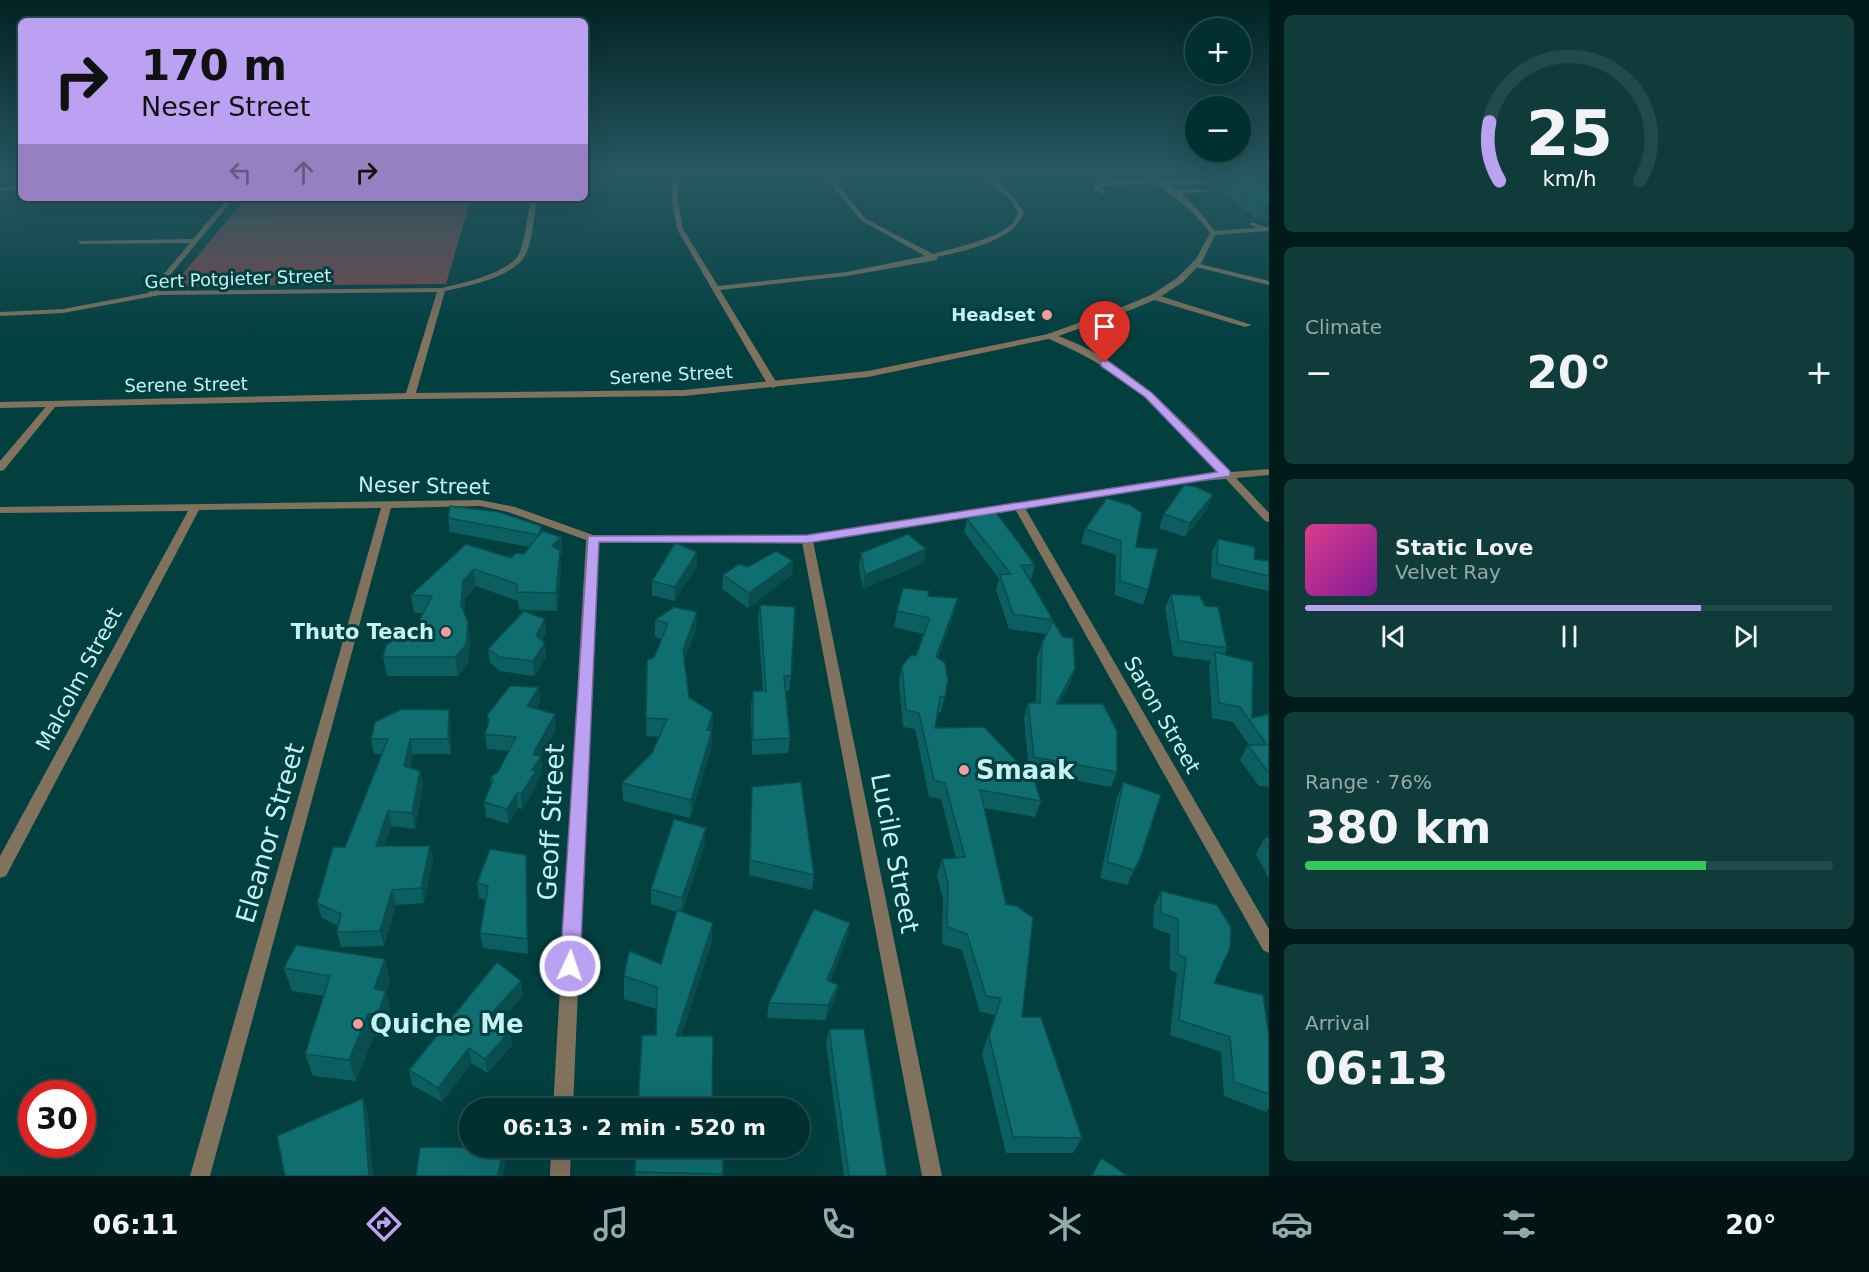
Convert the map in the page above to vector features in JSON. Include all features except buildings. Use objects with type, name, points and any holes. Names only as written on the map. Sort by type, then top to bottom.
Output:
[{"type":"street","points":[[151,294],[204,230]]},
{"type":"street","name":"Gert Potgieter Street","points":[[0,314],[63,311],[151,294],[442,290],[468,283],[514,264],[522,254],[527,230]]},
{"type":"street","points":[[681,230],[773,385]]},
{"type":"street","points":[[882,230],[934,258]]},
{"type":"street","points":[[717,288],[850,274],[934,258],[1008,230]]},
{"type":"street","points":[[1213,232],[1251,230]]},
{"type":"street","name":"Serene Street","points":[[0,405],[410,396],[662,394],[773,385],[888,371],[1050,336],[1154,297],[1180,280],[1195,264],[1207,248],[1213,232]]},
{"type":"street","points":[[81,242],[194,241]]},
{"type":"street","points":[[1195,264],[1269,283]]},
{"type":"street","points":[[410,396],[442,290]]},
{"type":"street","points":[[1154,297],[1248,326]]},
{"type":"street","points":[[1050,336],[1078,348],[1132,382],[1163,410],[1269,519]]},
{"type":"street","points":[[0,468],[52,405]]},
{"type":"street","name":"Neser Street","points":[[0,510],[480,503],[501,506],[592,538],[807,539],[1226,474],[1269,472]]},
{"type":"street","name":"Eleanor Street","points":[[200,1176],[387,504]]},
{"type":"street","name":"Malcolm Street","points":[[0,872],[196,506]]},
{"type":"street","name":"Saron Street","points":[[1018,507],[1269,945]]},
{"type":"street","name":"Geoff Street","points":[[564,1098],[592,538]]},
{"type":"street","name":"Lucile Street","points":[[807,539],[932,1176]]},
{"type":"street","points":[[560,1176],[561,1158]]},
{"type":"shaded area","points":[[219,230],[462,230],[446,284],[180,286],[175,283]]},
{"type":"place","name":"Headset","points":[[1047,315]]},
{"type":"place","name":"Thuto Teach","points":[[446,632]]},
{"type":"place","name":"Smaak","points":[[964,770]]},
{"type":"place","name":"Quiche Me","points":[[358,1024]]},
{"type":"route","points":[[570,966],[592,538],[626,540],[807,539],[950,518],[1186,478],[1226,474],[1148,395],[1105,363]]}]
